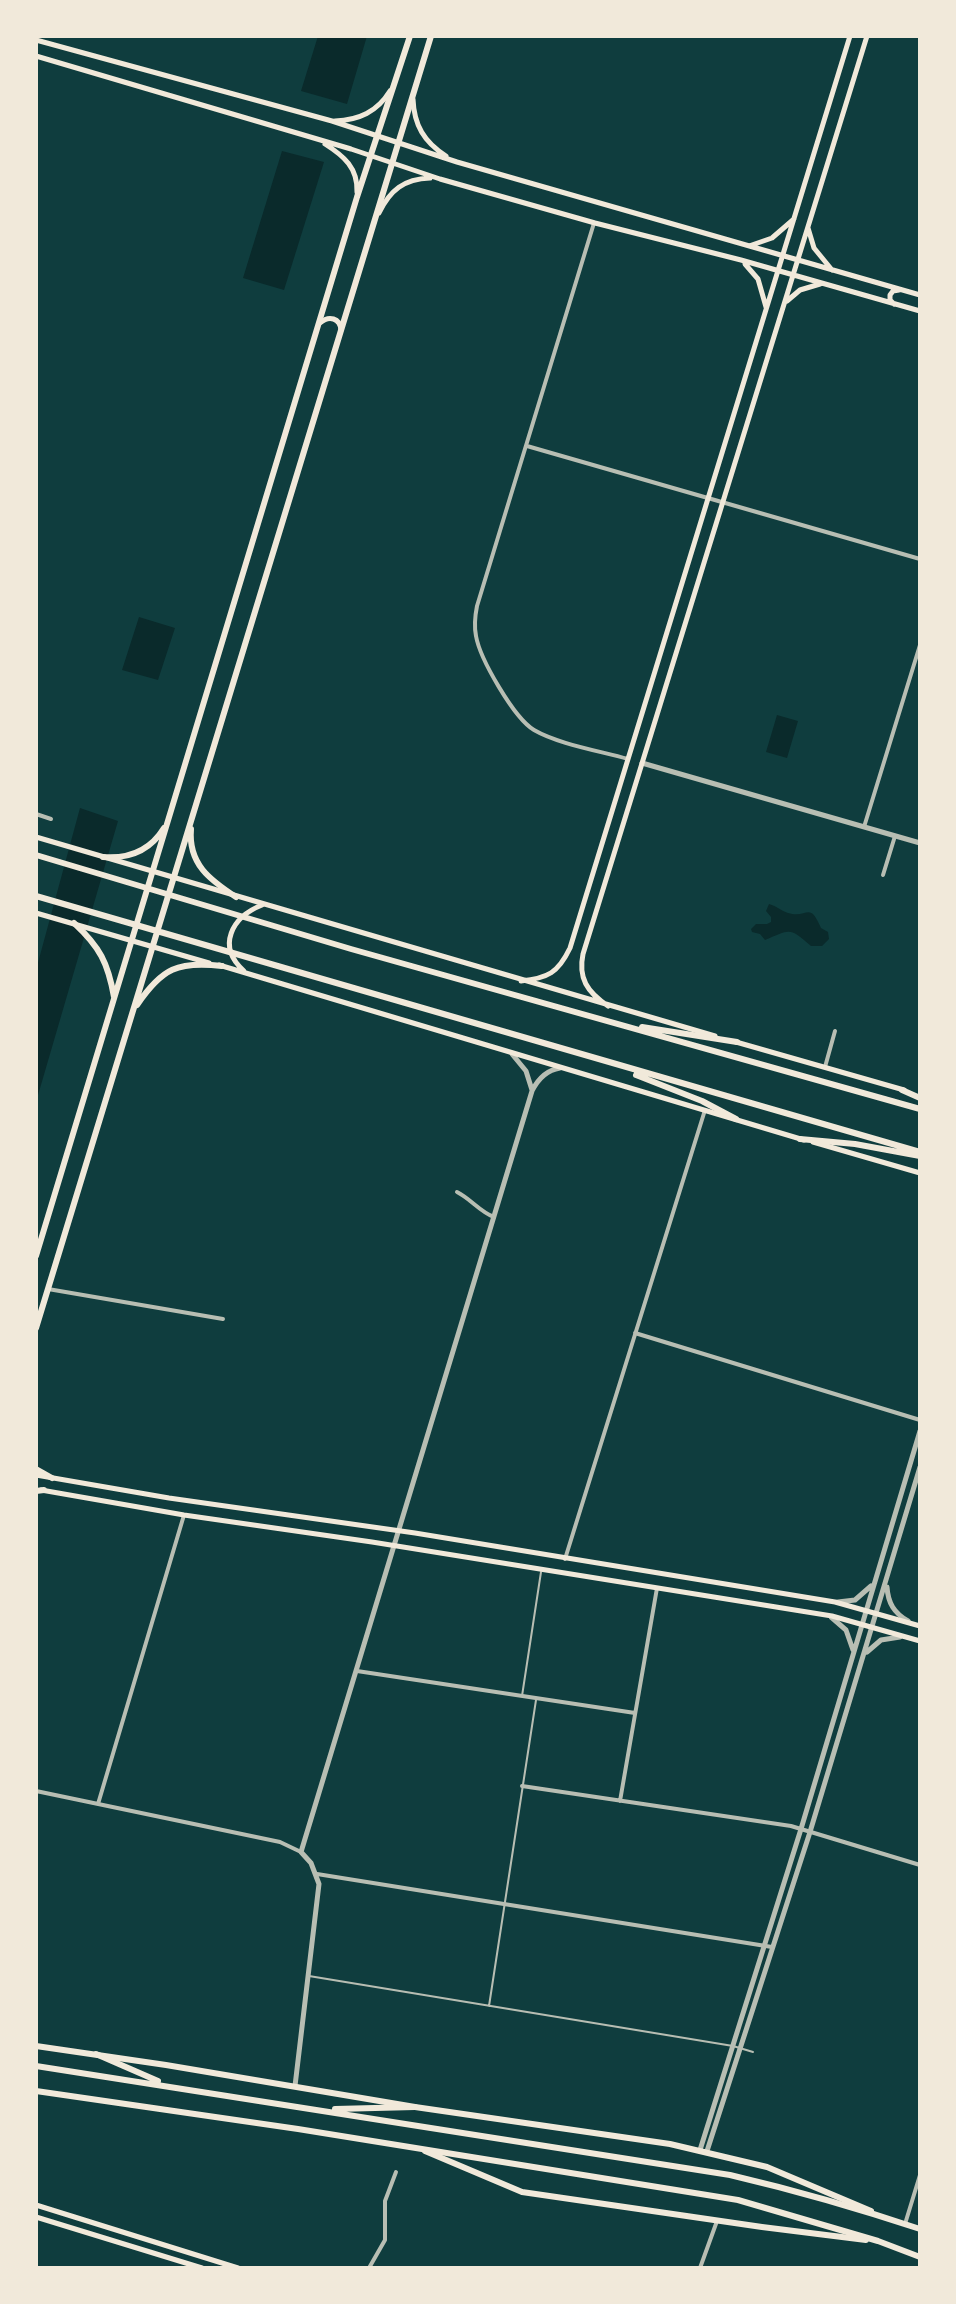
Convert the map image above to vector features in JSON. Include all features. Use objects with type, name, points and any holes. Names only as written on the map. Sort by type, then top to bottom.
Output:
[{"type":"main road","points":[[36,1256],[357,197],[410,36]]},
{"type":"main road","points":[[36,1328],[431,36]]},
{"type":"main road","points":[[521,981],[550,974],[564,960],[850,36]]},
{"type":"main road","points":[[608,1006],[594,997],[585,985],[581,965],[867,36]]},
{"type":"main road","points":[[36,40],[332,121],[457,162],[920,295]]},
{"type":"main road","points":[[36,57],[440,179],[920,311]]},
{"type":"main road","points":[[332,121],[354,119],[371,112],[383,101],[396,79]]},
{"type":"main road","points":[[413,98],[414,114],[422,134],[434,148],[457,162]]},
{"type":"main road","points":[[321,141],[338,152],[351,166],[357,181],[357,197]]},
{"type":"main road","points":[[812,163],[817,172],[827,166]]},
{"type":"main road","points":[[376,221],[385,201],[397,188],[419,179],[440,179]]},
{"type":"main road","points":[[746,246],[772,238],[795,219]]},
{"type":"main road","points":[[808,226],[814,248],[833,271]]},
{"type":"main road","points":[[741,260],[758,279],[767,310]]},
{"type":"main road","points":[[783,309],[792,294],[816,284],[827,284]]},
{"type":"main road","points":[[895,304],[890,295],[900,290]]},
{"type":"main road","points":[[318,325],[325,319],[333,319],[339,323],[341,331]]},
{"type":"main road","points":[[103,857],[126,857],[147,848],[159,835],[172,810]]},
{"type":"main road","points":[[192,813],[190,835],[198,865],[208,877],[236,897]]},
{"type":"main road","points":[[609,821],[609,827],[615,830],[623,824]]},
{"type":"main road","points":[[36,837],[920,1097]]},
{"type":"main road","points":[[36,855],[351,949],[920,1109]]},
{"type":"main road","points":[[36,896],[920,1154]]},
{"type":"main road","points":[[247,974],[230,949],[231,933],[240,917],[263,905]]},
{"type":"main road","points":[[36,913],[920,1173]]},
{"type":"main road","points":[[74,923],[91,940],[106,963],[114,1000]]},
{"type":"main road","points":[[133,1011],[153,984],[171,970],[195,964],[222,966]]},
{"type":"main road","points":[[614,1023],[737,1042]]},
{"type":"main road","points":[[603,1061],[702,1101],[736,1119]]},
{"type":"main road","points":[[800,1139],[920,1154]]},
{"type":"main road","points":[[36,1472],[52,1478],[169,1498],[399,1530],[823,1601],[920,1626]]},
{"type":"main road","points":[[39,1490],[822,1614],[920,1641]]},
{"type":"main road","points":[[36,2046],[704,2150],[767,2167],[881,2216]]},
{"type":"main road","points":[[96,2054],[168,2086]]},
{"type":"main road","points":[[36,2066],[730,2175],[779,2186],[920,2229]]},
{"type":"main road","points":[[36,2091],[738,2200],[878,2241],[920,2257]]},
{"type":"main road","points":[[318,2110],[415,2107]]},
{"type":"main road","points":[[418,2148],[522,2192],[878,2241]]},
{"type":"main road","points":[[36,2205],[238,2268]]},
{"type":"main road","points":[[36,2217],[202,2268]]},
{"type":"street","points":[[595,223],[477,606],[475,622],[478,644],[512,708],[530,727],[549,736],[628,759]]},
{"type":"street","points":[[527,446],[920,559]]},
{"type":"street","points":[[864,828],[920,645]]},
{"type":"street","points":[[642,763],[920,843]]},
{"type":"street","points":[[36,814],[51,819]]},
{"type":"street","points":[[883,875],[895,836]]},
{"type":"street","points":[[825,1067],[835,1031]]},
{"type":"street","points":[[509,1051],[526,1071],[532,1091]]},
{"type":"street","points":[[301,1852],[532,1091],[536,1082],[550,1071],[565,1068]]},
{"type":"street","points":[[565,1559],[705,1110]]},
{"type":"street","points":[[457,1192],[469,1198],[485,1214],[494,1217]]},
{"type":"street","points":[[48,1289],[223,1319]]},
{"type":"street","points":[[635,1333],[920,1420]]},
{"type":"street","points":[[737,2047],[763,1944],[801,1829],[920,1431]]},
{"type":"street","points":[[704,2150],[810,1832],[920,1467]]},
{"type":"street","points":[[98,1804],[184,1515]]},
{"type":"street","points":[[823,1601],[855,1600],[871,1586],[878,1571]]},
{"type":"street","points":[[888,1575],[886,1590],[890,1603],[898,1615],[912,1623]]},
{"type":"street","points":[[620,1801],[657,1588]]},
{"type":"street","points":[[822,1614],[835,1619],[846,1630],[853,1654]]},
{"type":"street","points":[[860,1667],[869,1648],[881,1640],[895,1636],[909,1638]]},
{"type":"street","points":[[356,1671],[635,1713]]},
{"type":"street","points":[[522,1786],[801,1829],[920,1865]]},
{"type":"street","points":[[36,1791],[280,1842],[301,1852],[311,1863],[319,1884],[295,2086]]},
{"type":"street","points":[[317,1874],[772,1947]]},
{"type":"street","points":[[369,2268],[385,2240],[385,2201],[396,2172]]},
{"type":"street","points":[[905,2224],[920,2175]]},
{"type":"street","points":[[700,2268],[717,2221]]},
{"type":"lane","points":[[521,1697],[541,1570]]},
{"type":"lane","points":[[489,2006],[536,1699]]},
{"type":"lane","points":[[308,1976],[753,2052]]},
{"type":"water","points":[[318,36],[367,36],[347,104],[301,91]]},
{"type":"water","points":[[282,151],[324,162],[284,290],[243,278]]},
{"type":"water","points":[[139,617],[175,628],[158,680],[122,670]]},
{"type":"water","points":[[777,715],[798,721],[787,758],[766,752]]},
{"type":"water","points":[[80,808],[118,821],[36,1102],[36,970]]},
{"type":"water","points":[[769,904],[788,913],[811,913],[821,928],[828,932],[829,939],[822,946],[811,946],[790,932],[765,940],[751,929],[756,924],[771,922],[766,911]]}]
